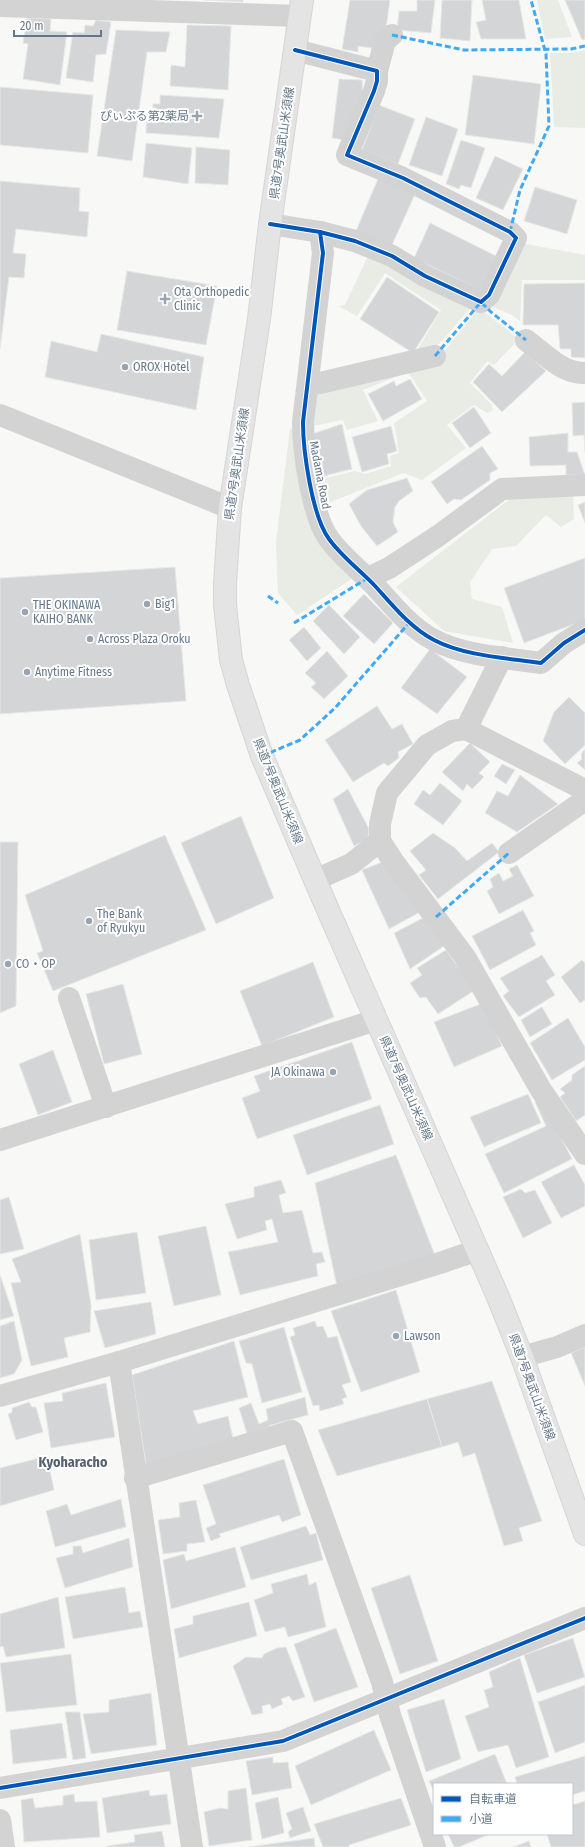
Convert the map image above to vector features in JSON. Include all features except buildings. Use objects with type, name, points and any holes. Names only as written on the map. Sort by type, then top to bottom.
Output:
[{"type":"main road","name":"県道7号奥武山米須線","points":[[301,8],[270,224],[259,319],[230,508],[225,605],[231,660],[262,756],[376,1020],[478,1250],[522,1357],[583,1521]]},
{"type":"street","points":[[0,6],[301,8]]},
{"type":"street","points":[[270,224],[320,232],[355,241],[392,256],[425,276],[481,302],[489,295],[516,238],[510,232],[404,178],[347,155],[374,91],[377,71],[385,41],[392,35]]},
{"type":"street","points":[[295,50],[377,71]]},
{"type":"street","name":"Madama Road","points":[[320,232],[323,252],[303,422],[303,445],[318,516],[329,539],[368,578],[409,623],[434,640],[454,648],[541,663],[564,643],[585,630]]},
{"type":"street","points":[[526,340],[571,372],[585,373]]},
{"type":"street","points":[[308,384],[320,383],[435,356]]},
{"type":"street","points":[[0,414],[230,508]]},
{"type":"street","points":[[368,578],[389,568],[438,536],[502,489],[585,485]]},
{"type":"street","points":[[466,729],[502,657]]},
{"type":"street","points":[[585,790],[466,729],[452,731],[427,745],[387,793],[380,824],[380,841],[393,862],[465,957],[541,1090],[585,1154]]},
{"type":"street","points":[[509,853],[585,800]]},
{"type":"street","points":[[315,880],[351,864],[380,841]]},
{"type":"street","points":[[69,998],[106,1107]]},
{"type":"street","points":[[0,1140],[376,1020]]},
{"type":"street","points":[[0,1396],[119,1362],[478,1250]]},
{"type":"street","points":[[522,1357],[557,1348],[585,1335]]},
{"type":"street","points":[[119,1362],[135,1478],[192,1847]]},
{"type":"street","points":[[135,1478],[292,1431],[386,1698],[390,1715],[435,1847]]},
{"type":"street","points":[[0,1788],[283,1741],[585,1618]]},
{"type":"street","points":[[0,1820],[4,1847]]},
{"type":"shaded area","points":[[537,0],[558,0],[572,37],[545,39]]},
{"type":"shaded area","points":[[585,50],[585,128],[554,127],[550,53],[572,53]]},
{"type":"shaded area","points":[[521,243],[585,255],[585,280],[522,280],[520,321],[512,315],[493,307]]},
{"type":"shaded area","points":[[369,254],[472,306],[434,350],[415,354],[441,310],[385,273],[357,316],[338,306],[345,305]]},
{"type":"shaded area","points":[[479,308],[519,339],[494,365],[487,361],[470,383],[492,405],[493,410],[487,413],[474,405],[447,425],[466,448],[422,480],[403,473],[323,505],[318,480],[355,471],[365,474],[391,466],[390,456],[399,453],[394,423],[427,401],[408,372],[363,390],[378,421],[347,430],[343,420],[307,427],[314,392],[438,359]]},
{"type":"shaded area","points":[[296,428],[308,514],[356,576],[297,615],[278,593],[276,542],[290,429]]},
{"type":"shaded area","points":[[573,494],[574,519],[561,527],[546,515],[516,546],[492,549],[470,582],[472,599],[502,607],[513,643],[444,631],[396,587],[511,498]]},
{"type":"marked path","points":[[510,232],[520,190],[549,126],[546,54],[531,0]]},
{"type":"marked path","points":[[392,35],[464,50],[571,49],[585,46]]},
{"type":"marked path","points":[[435,356],[481,302],[526,340]]},
{"type":"marked path","points":[[294,623],[368,578]]},
{"type":"marked path","points":[[268,596],[278,603]]},
{"type":"marked path","points":[[262,756],[300,740],[335,708],[409,623]]},
{"type":"marked path","points":[[436,917],[509,853]]},
{"type":"cycle path","points":[[295,50],[377,71],[377,81],[374,91],[347,155],[403,178],[510,232],[516,238],[489,295],[481,302],[425,276],[392,256],[355,241],[320,232]]},
{"type":"cycle path","points":[[270,224],[320,232],[323,253],[303,422],[303,434],[313,500],[323,529],[329,539],[410,623],[434,640],[459,650],[486,656],[541,663],[564,643],[585,630]]},
{"type":"cycle path","points":[[0,1788],[283,1741],[585,1618]]},
{"type":"place","name":"ぴぃぷる第2薬局","points":[[197,116]]},
{"type":"place","name":"Ota Orthopedic Clinic","points":[[165,299]]},
{"type":"place","name":"OROX Hotel","points":[[125,367]]},
{"type":"place","name":"Big1","points":[[147,604]]},
{"type":"place","name":"THE OKINAWA KAIHO BANK","points":[[25,612]]},
{"type":"place","name":"Across Plaza Oroku","points":[[90,639]]},
{"type":"place","name":"Anytime Fitness","points":[[27,672]]},
{"type":"place","name":"The Bank of Ryukyu","points":[[89,921]]},
{"type":"place","name":"CO・OP","points":[[8,964]]},
{"type":"place","name":"JA Okinawa","points":[[333,1072]]},
{"type":"place","name":"Lawson","points":[[396,1336]]},
{"type":"district","name":"Kyoharacho","points":[[73,1462]]}]
